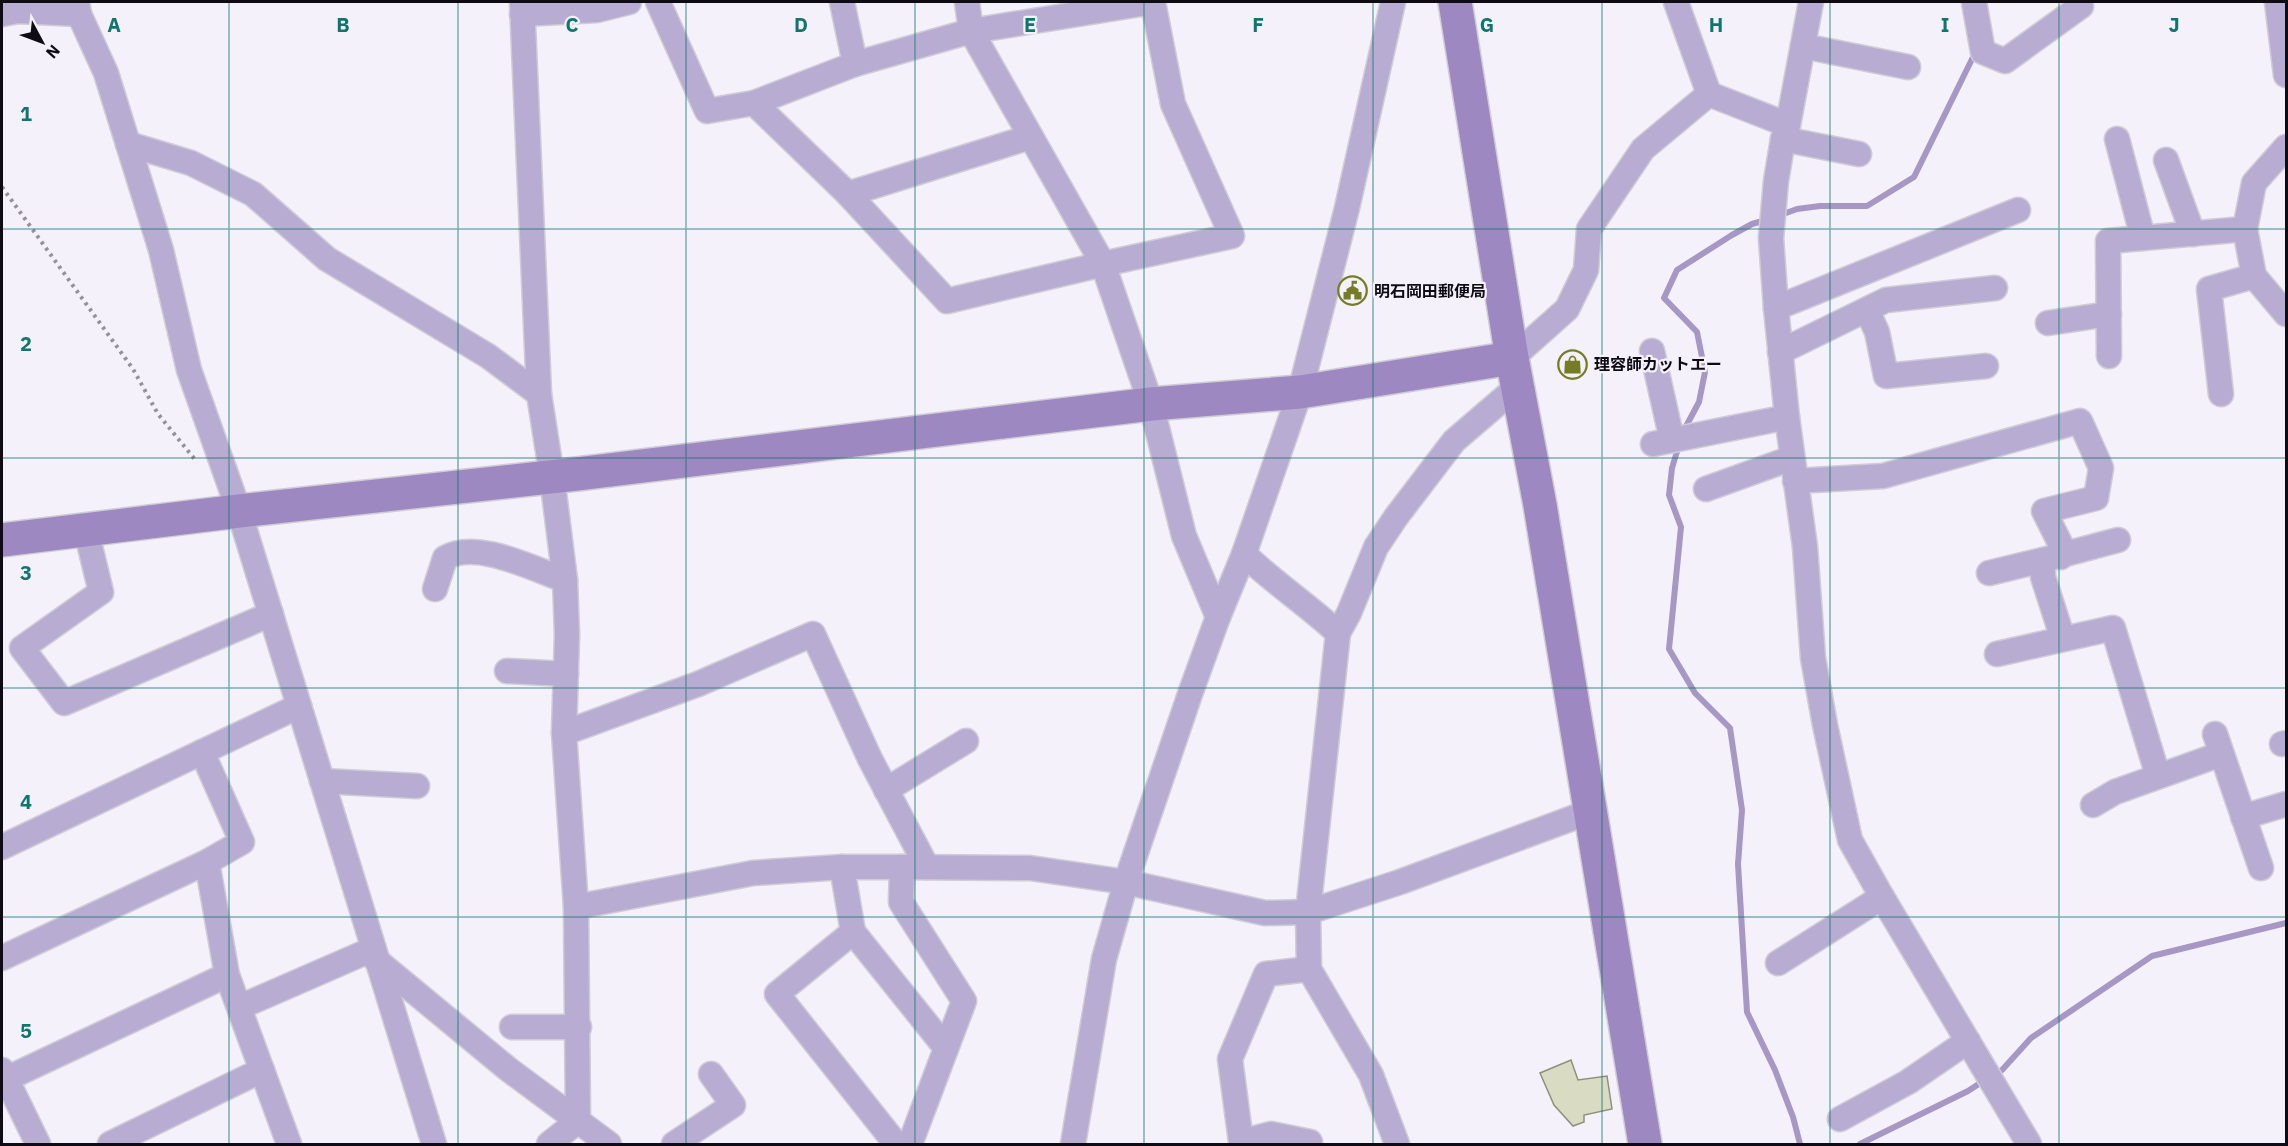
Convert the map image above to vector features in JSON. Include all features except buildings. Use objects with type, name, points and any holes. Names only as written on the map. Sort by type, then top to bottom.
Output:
[{"type":"street","points":[[578,1121],[579,1027],[576,907],[564,733],[565,580],[552,477],[538,394],[522,8],[597,10],[628,2]]},
{"type":"street","points":[[657,2],[707,111],[754,103],[855,64],[970,31],[1153,2],[1173,104],[1232,236],[947,301],[848,194],[754,103]]},
{"type":"street","points":[[842,2],[855,64]]},
{"type":"street","points":[[967,2],[970,31],[1103,264],[1151,404],[1184,536],[1218,617]]},
{"type":"street","points":[[1073,1144],[1104,959],[1126,882],[1218,617],[1244,554],[1300,392],[1347,208],[1393,2]]},
{"type":"street","points":[[1455,2],[1645,1144]]},
{"type":"street","points":[[1676,2],[1710,94],[1785,132],[1859,154]]},
{"type":"street","points":[[1811,2],[1776,181],[1771,238],[1787,417],[1805,547],[1813,658],[1825,725],[1850,840],[2029,1144]]},
{"type":"street","points":[[1974,2],[1983,52],[2005,61],[2080,6],[2078,2]]},
{"type":"street","points":[[2277,2],[2286,75]]},
{"type":"street","points":[[2,14],[78,8],[106,73],[161,250],[189,370],[239,511],[434,1144]]},
{"type":"street","points":[[1803,46],[1908,67]]},
{"type":"street","points":[[1397,1144],[1371,1075],[1309,969],[1308,912],[1338,633],[1349,614],[1376,547],[1396,517],[1454,441],[1567,309],[1586,270],[1589,229],[1643,149],[1710,94]]},
{"type":"street","points":[[848,194],[1030,137]]},
{"type":"street","points":[[2116,139],[2143,238]]},
{"type":"street","points":[[128,144],[191,163],[253,194],[327,260],[488,356],[538,394]]},
{"type":"street","points":[[2286,147],[2254,183],[2246,230],[2254,276],[2286,314]]},
{"type":"street","points":[[2166,160],[2193,234]]},
{"type":"street","points":[[1776,308],[2018,210]]},
{"type":"street","points":[[2109,356],[2108,241],[2246,230]]},
{"type":"street","points":[[2221,394],[2209,289],[2254,276]]},
{"type":"street","points":[[1780,352],[1886,300],[1995,288]]},
{"type":"street","points":[[1867,310],[1877,332],[1886,376],[1986,366]]},
{"type":"street","points":[[2048,322],[2109,314]]},
{"type":"street","points":[[1652,351],[1662,442],[1787,417]]},
{"type":"street","points":[[2,540],[239,511],[552,477],[1151,404],[1515,372]]},
{"type":"street","points":[[1706,489],[1794,469],[1883,476],[2080,421],[2101,468],[2096,498],[2044,511],[2060,543],[2043,577],[2063,639]]},
{"type":"street","points":[[86,530],[101,592],[22,648],[64,704],[270,614]]},
{"type":"street","points":[[1989,573],[2052,559],[2118,540]]},
{"type":"street","points":[[435,589],[445,558],[453,553],[487,552],[565,580]]},
{"type":"street","points":[[1244,554],[1268,577],[1311,608],[1338,633]]},
{"type":"street","points":[[1997,654],[2113,627],[2158,776]]},
{"type":"street","points":[[564,733],[698,684],[813,634],[870,759],[927,867]]},
{"type":"street","points":[[507,671],[566,674]]},
{"type":"street","points":[[4,841],[299,706]]},
{"type":"street","points":[[886,790],[966,741]]},
{"type":"street","points":[[2093,805],[2115,792],[2158,776],[2218,744],[2261,868]]},
{"type":"street","points":[[2,958],[207,862],[242,842],[202,752]]},
{"type":"street","points":[[322,781],[417,786]]},
{"type":"street","points":[[2243,817],[2286,804]]},
{"type":"street","points":[[576,907],[753,873],[842,867],[927,867],[1030,868],[1126,882],[1265,913],[1308,912],[1400,882],[1589,812]]},
{"type":"street","points":[[207,862],[226,975],[240,1007],[289,1144]]},
{"type":"street","points":[[842,867],[853,932],[945,1048]]},
{"type":"street","points":[[902,867],[901,902],[964,1001],[910,1144]]},
{"type":"street","points":[[1778,963],[1882,897]]},
{"type":"street","points":[[853,932],[777,994],[896,1144]]},
{"type":"street","points":[[240,1007],[374,955]]},
{"type":"street","points":[[374,955],[508,1070],[609,1144]]},
{"type":"street","points":[[1309,969],[1266,974],[1230,1059],[1241,1142],[1271,1134],[1310,1142]]},
{"type":"street","points":[[38,1144],[4,1075],[226,975]]},
{"type":"street","points":[[512,1028],[579,1027]]},
{"type":"street","points":[[1840,1119],[1908,1082],[1968,1041]]},
{"type":"street","points":[[110,1144],[262,1070]]},
{"type":"street","points":[[674,1144],[733,1105],[711,1074]]},
{"type":"street","points":[[549,1144],[578,1121]]},
{"type":"path","points":[[2,187],[133,369],[158,414],[204,470],[224,469]]},
{"type":"waterway","points":[[1778,216],[1797,209],[1820,206],[1867,206],[1914,177],[1975,53]]},
{"type":"waterway","points":[[1683,432],[1699,402],[1705,372],[1697,332],[1664,298],[1677,270],[1732,235],[1752,224],[1766,220]]},
{"type":"waterway","points":[[1679,445],[1672,468],[1669,495],[1681,527],[1669,649],[1695,693],[1730,728],[1742,810],[1738,864],[1747,1012],[1775,1070],[1793,1117],[1800,1144]]},
{"type":"waterway","points":[[1994,1075],[2002,1070],[2031,1038],[2152,956],[2286,923]]},
{"type":"waterway","points":[[1860,1144],[1968,1091],[1985,1080]]},
{"type":"place","name":"明石岡田郵便局","points":[[1353,291]]},
{"type":"place","name":"理容師カットエー","points":[[1573,364]]}]
